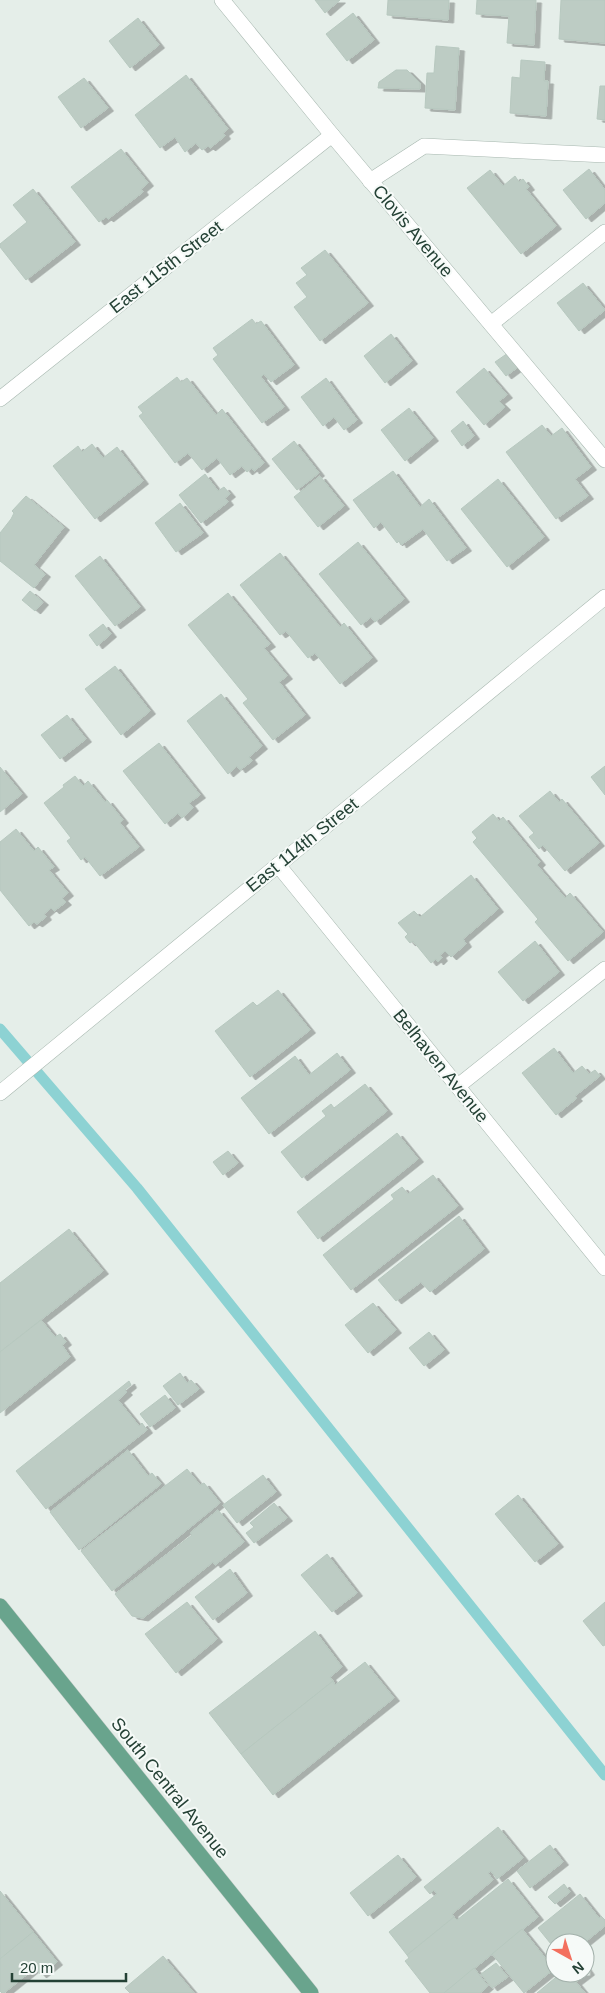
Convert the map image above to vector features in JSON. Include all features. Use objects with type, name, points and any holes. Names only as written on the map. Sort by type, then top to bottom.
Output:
[{"type":"main road","name":"South Central Avenue","points":[[0,1606],[311,1993]]},
{"type":"street","name":"Clovis Avenue","points":[[222,0],[370,181],[605,460]]},
{"type":"street","name":"East 115th Street","points":[[0,399],[332,135]]},
{"type":"street","points":[[370,181],[424,146],[605,155]]},
{"type":"street","points":[[491,324],[605,232]]},
{"type":"street","name":"East 114th Street","points":[[0,1093],[605,597]]},
{"type":"street","name":"Belhaven Avenue","points":[[278,865],[605,1268]]},
{"type":"street","points":[[458,1086],[605,969]]},
{"type":"building","points":[[315,0],[340,0],[325,13]]},
{"type":"building","points":[[388,0],[449,0],[448,20],[387,15]]},
{"type":"building","points":[[477,0],[536,0],[534,45],[507,43],[509,16],[476,14]]},
{"type":"building","points":[[561,0],[605,0],[605,43],[559,39]]},
{"type":"building","points":[[353,13],[374,40],[347,61],[326,34]]},
{"type":"building","points":[[138,18],[159,45],[130,68],[109,41]]},
{"type":"building","points":[[436,46],[459,48],[455,110],[425,108],[427,73],[434,73]]},
{"type":"building","points":[[521,60],[545,62],[544,81],[548,81],[546,116],[510,113],[512,77],[520,78]]},
{"type":"building","points":[[396,70],[407,70],[420,83],[420,89],[378,88],[379,82]]},
{"type":"building","points":[[186,75],[228,129],[223,133],[225,136],[210,148],[208,146],[202,150],[196,143],[185,152],[175,137],[160,148],[135,115]]},
{"type":"building","points":[[84,78],[108,108],[81,128],[58,97]]},
{"type":"building","points":[[600,86],[605,86],[605,120],[597,119]]},
{"type":"building","points":[[121,149],[148,183],[141,189],[143,192],[108,219],[106,217],[99,222],[71,187]]},
{"type":"building","points":[[589,169],[605,190],[605,203],[586,219],[563,190]]},
{"type":"building","points":[[490,170],[503,186],[515,176],[519,182],[523,179],[529,187],[526,189],[556,226],[521,254],[467,188]]},
{"type":"building","points":[[33,189],[75,242],[26,280],[0,247],[0,244],[27,222],[13,205]]},
{"type":"building","points":[[325,250],[368,303],[320,341],[294,307],[307,297],[296,283],[307,275],[301,268]]},
{"type":"building","points":[[583,283],[605,310],[579,331],[557,303]]},
{"type":"building","points":[[252,319],[256,324],[261,321],[294,365],[271,382],[264,374],[261,377],[284,407],[262,423],[213,359],[218,355],[213,348]]},
{"type":"building","points":[[391,334],[412,361],[385,383],[364,356]]},
{"type":"building","points":[[508,353],[518,367],[506,376],[495,362]]},
{"type":"building","points":[[484,368],[507,395],[499,401],[505,407],[484,425],[456,392]]},
{"type":"building","points":[[177,377],[181,382],[187,378],[216,415],[222,409],[264,463],[254,471],[252,468],[247,472],[242,466],[230,475],[217,458],[202,470],[188,453],[175,463],[139,416],[143,413],[138,407]]},
{"type":"building","points":[[326,378],[357,420],[344,430],[334,417],[323,426],[301,397]]},
{"type":"building","points":[[409,408],[433,438],[405,461],[381,430]]},
{"type":"building","points":[[463,421],[474,436],[462,446],[451,431]]},
{"type":"building","points":[[542,425],[551,436],[562,428],[591,467],[575,479],[588,496],[556,519],[506,452]]},
{"type":"building","points":[[294,441],[319,473],[297,490],[272,459]]},
{"type":"building","points":[[92,444],[103,458],[117,447],[143,481],[95,519],[53,466],[78,446],[82,452]]},
{"type":"building","points":[[393,471],[420,507],[429,499],[466,548],[447,561],[423,529],[401,545],[399,541],[397,543],[381,522],[374,528],[353,500]]},
{"type":"building","points":[[205,474],[218,491],[224,487],[230,494],[225,498],[228,502],[201,523],[179,495]]},
{"type":"building","points":[[320,476],[344,506],[318,527],[294,497]]},
{"type":"building","points":[[498,479],[544,537],[507,567],[461,509]]},
{"type":"building","points":[[26,496],[64,527],[34,565],[45,574],[34,588],[0,561],[0,533],[11,519],[14,513],[12,511]]},
{"type":"building","points":[[180,503],[203,533],[176,552],[155,523]]},
{"type":"building","points":[[358,542],[404,599],[375,622],[371,617],[361,625],[319,574]]},
{"type":"building","points":[[280,553],[340,627],[344,623],[372,658],[340,684],[315,653],[308,658],[286,631],[280,635],[240,585]]},
{"type":"building","points":[[100,556],[140,607],[115,626],[75,576]]},
{"type":"building","points":[[30,591],[43,602],[35,611],[22,600]]},
{"type":"building","points":[[228,593],[270,644],[264,648],[287,676],[279,682],[305,715],[273,740],[243,703],[248,699],[188,625]]},
{"type":"building","points":[[103,624],[111,634],[97,646],[89,635]]},
{"type":"building","points":[[115,666],[150,711],[121,735],[85,689]]},
{"type":"building","points":[[221,694],[262,746],[249,757],[252,761],[240,770],[237,766],[228,774],[187,721]]},
{"type":"building","points":[[67,715],[86,739],[60,759],[41,735]]},
{"type":"building","points":[[159,743],[200,795],[189,803],[193,808],[182,818],[178,813],[165,824],[123,771]]},
{"type":"building","points":[[605,766],[605,795],[591,777]]},
{"type":"building","points":[[0,767],[22,794],[0,812]]},
{"type":"building","points":[[75,776],[83,786],[88,781],[105,802],[107,800],[123,820],[120,823],[139,847],[100,876],[85,857],[81,860],[67,841],[71,838],[44,803]]},
{"type":"building","points":[[550,791],[559,802],[562,799],[599,843],[565,871],[543,845],[539,849],[529,837],[534,833],[519,816]]},
{"type":"building","points":[[493,814],[499,821],[503,817],[540,862],[537,865],[565,898],[570,893],[603,932],[568,961],[535,922],[538,919],[473,842],[477,838],[472,832]]},
{"type":"building","points":[[16,829],[34,851],[38,847],[54,867],[49,870],[68,893],[62,898],[66,902],[54,911],[51,908],[44,914],[46,917],[37,924],[34,922],[29,926],[0,890],[0,842]]},
{"type":"building","points":[[471,875],[498,909],[463,939],[466,944],[451,957],[445,951],[440,955],[442,958],[438,962],[436,959],[431,963],[413,941],[410,943],[405,937],[408,934],[398,923],[414,911],[420,917]]},
{"type":"building","points":[[535,941],[559,972],[523,1001],[498,972]]},
{"type":"building","points":[[278,990],[310,1030],[250,1077],[215,1031],[253,1002],[257,1006]]},
{"type":"building","points":[[554,1048],[573,1073],[582,1066],[589,1074],[595,1070],[600,1076],[575,1096],[577,1098],[556,1115],[522,1073]]},
{"type":"building","points":[[337,1053],[350,1070],[269,1134],[241,1098],[295,1056],[309,1075]]},
{"type":"building","points":[[365,1084],[387,1111],[302,1178],[281,1152],[326,1116],[322,1111],[331,1104],[334,1108]]},
{"type":"building","points":[[397,1133],[418,1159],[318,1239],[297,1212]]},
{"type":"building","points":[[228,1151],[238,1163],[223,1175],[213,1162]]},
{"type":"building","points":[[433,1175],[458,1206],[351,1290],[323,1255],[394,1199],[391,1195],[402,1187],[408,1194]]},
{"type":"building","points":[[459,1216],[484,1249],[430,1292],[421,1282],[396,1301],[378,1280]]},
{"type":"building","points":[[69,1229],[103,1271],[0,1352],[0,1283]]},
{"type":"building","points":[[373,1303],[396,1330],[368,1353],[345,1325]]},
{"type":"building","points":[[41,1320],[55,1337],[60,1334],[66,1342],[62,1345],[70,1357],[0,1413],[0,1352]]},
{"type":"building","points":[[429,1332],[444,1350],[424,1366],[409,1348]]},
{"type":"building","points":[[180,1373],[187,1383],[191,1380],[199,1389],[178,1405],[163,1386]]},
{"type":"building","points":[[129,1381],[131,1385],[125,1390],[127,1392],[118,1400],[139,1426],[142,1423],[147,1430],[46,1509],[16,1471]]},
{"type":"building","points":[[165,1395],[175,1408],[150,1427],[140,1414]]},
{"type":"building","points":[[128,1450],[148,1476],[152,1473],[161,1484],[79,1550],[50,1512]]},
{"type":"building","points":[[187,1469],[200,1485],[204,1483],[220,1503],[112,1591],[81,1551]]},
{"type":"building","points":[[263,1475],[276,1492],[237,1523],[223,1505]]},
{"type":"building","points":[[518,1495],[558,1544],[535,1562],[495,1514]]},
{"type":"building","points":[[274,1503],[287,1518],[254,1543],[246,1533],[254,1527],[250,1523]]},
{"type":"building","points":[[218,1510],[244,1542],[215,1565],[213,1562],[143,1618],[132,1616],[115,1594],[192,1535],[190,1533]]},
{"type":"building","points":[[327,1554],[357,1593],[332,1612],[301,1575]]},
{"type":"building","points":[[230,1569],[247,1593],[213,1620],[195,1597]]},
{"type":"building","points":[[187,1602],[217,1639],[176,1673],[145,1634]]},
{"type":"building","points":[[605,1602],[605,1645],[603,1646],[583,1621]]},
{"type":"building","points":[[315,1631],[342,1667],[330,1677],[333,1681],[241,1754],[209,1713]]},
{"type":"building","points":[[365,1662],[394,1698],[273,1795],[241,1754],[333,1681],[335,1685]]},
{"type":"building","points":[[498,1827],[523,1858],[497,1879],[491,1871],[488,1873],[493,1880],[452,1914],[454,1917],[407,1955],[389,1932],[437,1894],[434,1890],[430,1894],[424,1887]]},
{"type":"building","points":[[550,1845],[563,1862],[530,1888],[517,1871]]},
{"type":"building","points":[[398,1855],[416,1877],[368,1916],[350,1893]]},
{"type":"building","points":[[508,1879],[538,1917],[444,1993],[430,1993],[405,1961],[409,1958],[407,1955],[454,1917],[457,1920]]},
{"type":"building","points":[[564,1884],[570,1892],[555,1904],[548,1897]]},
{"type":"building","points":[[0,1891],[33,1932],[0,1959]]},
{"type":"building","points":[[580,1894],[599,1918],[601,1916],[605,1920],[605,1926],[595,1934],[545,1933],[545,1937],[538,1928]]},
{"type":"building","points":[[522,1929],[545,1958],[545,1976],[524,1993],[492,1954]]},
{"type":"building","points":[[33,1932],[57,1962],[41,1975],[35,1968],[2,1993],[0,1991],[0,1959]]},
{"type":"building","points":[[163,1956],[194,1993],[130,1993],[125,1988]]},
{"type":"building","points":[[496,1963],[508,1977],[492,1988],[481,1974]]},
{"type":"building","points":[[474,1968],[488,1986],[480,1993],[444,1993]]},
{"type":"building","points":[[549,1983],[577,1983],[585,1993],[537,1993]]},
{"type":"waterway","points":[[0,1029],[137,1188],[605,1775]]}]
